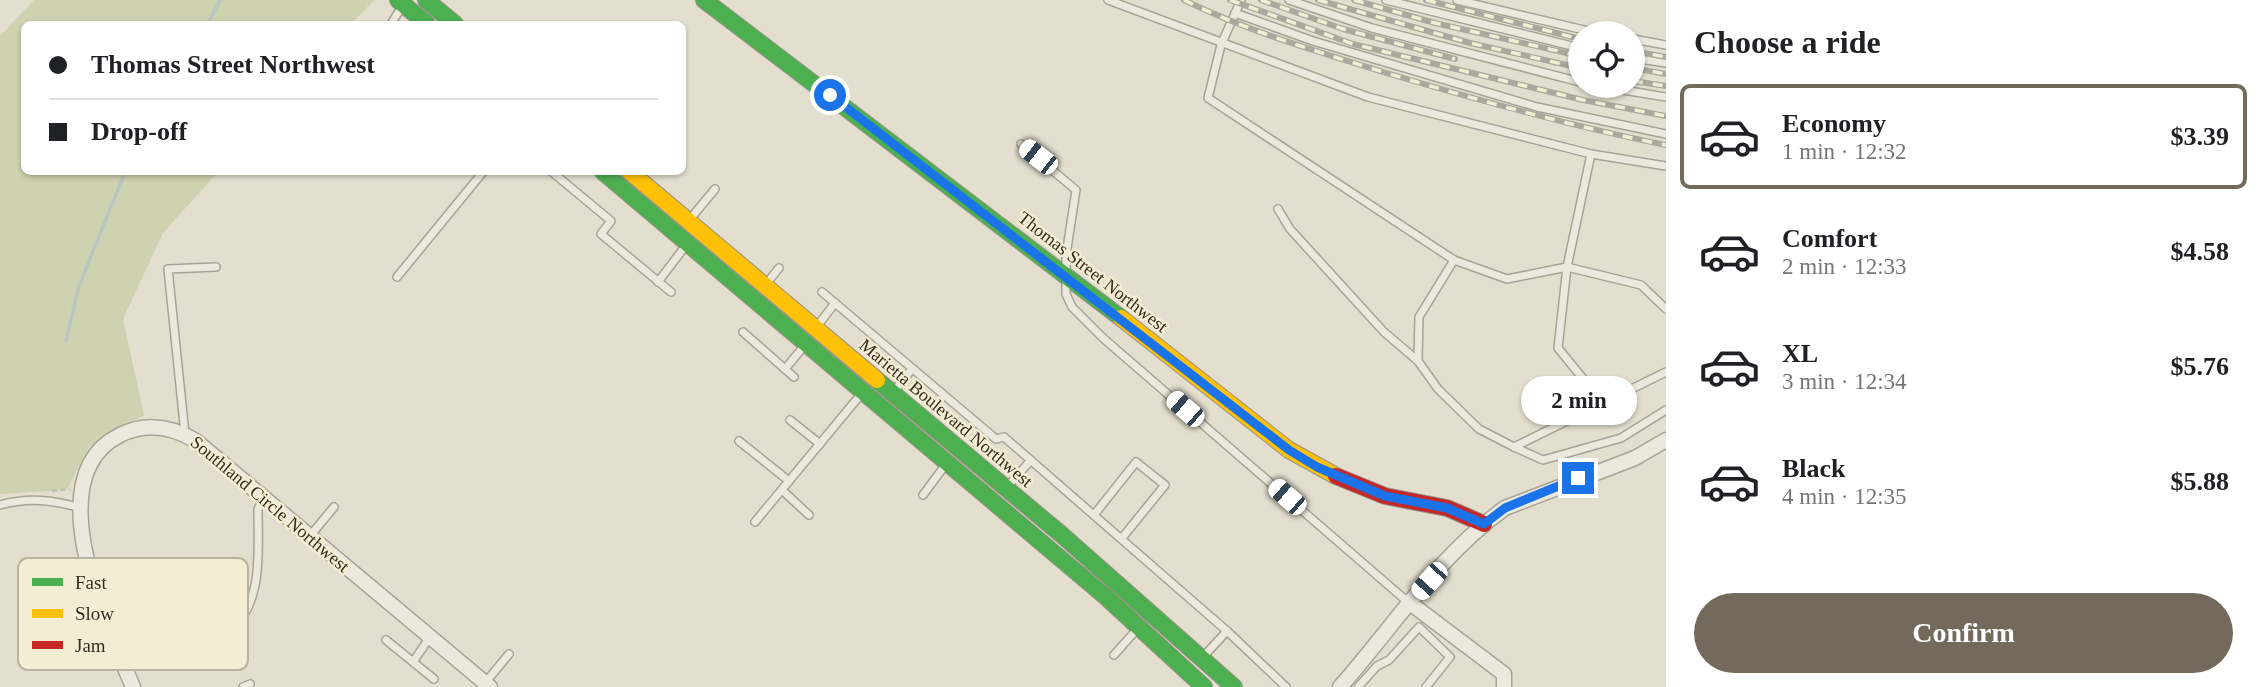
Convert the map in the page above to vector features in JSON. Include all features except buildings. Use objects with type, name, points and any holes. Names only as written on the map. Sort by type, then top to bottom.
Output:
[{"type":"main road","points":[[426,0],[451,21]]},
{"type":"main road","name":"Thomas Street Northwest","points":[[704,0],[1065,274],[1289,450],[1317,467],[1385,496],[1447,508],[1484,524]]},
{"type":"main road","points":[[401,2],[423,21]]},
{"type":"main road","points":[[606,175],[1139,627],[1204,687]]},
{"type":"main road","name":"Marietta Boulevard Northwest","points":[[634,175],[1006,488],[1234,687]]},
{"type":"street","name":"Southland Circle Northwest","points":[[87,558],[82,508],[83,484],[90,465],[114,438],[133,429],[151,426],[185,434],[487,685]]},
{"type":"street","points":[[1340,687],[1410,603],[1484,524],[1505,508],[1634,458],[1666,440]]},
{"type":"street","points":[[1410,603],[1504,674],[1504,687]]},
{"type":"street","name":"Southland Circle Northwest","points":[[126,670],[133,687]]},
{"type":"lane","points":[[1108,0],[1221,45],[1368,96],[1591,154],[1666,166]]},
{"type":"lane","points":[[1241,0],[1221,45],[1208,98],[1454,260],[1507,279],[1567,267],[1641,285],[1666,309]]},
{"type":"lane","points":[[1289,0],[1372,28],[1568,79]]},
{"type":"lane","points":[[1386,0],[1568,45]]},
{"type":"lane","points":[[1457,0],[1568,26]]},
{"type":"lane","points":[[392,21],[401,2]]},
{"type":"lane","points":[[1235,13],[1313,41],[1537,107],[1666,134]]},
{"type":"lane","points":[[1645,41],[1666,45]]},
{"type":"lane","points":[[1645,60],[1666,63]]},
{"type":"lane","points":[[1645,94],[1666,97]]},
{"type":"lane","points":[[1021,144],[1076,190],[1065,274],[1066,295],[1072,307],[1103,338],[1410,603]]},
{"type":"lane","points":[[1591,154],[1567,267],[1558,348],[1602,402]]},
{"type":"lane","points":[[397,277],[481,175]]},
{"type":"lane","points":[[556,175],[611,221],[601,234],[671,292]]},
{"type":"lane","points":[[688,221],[715,189]]},
{"type":"lane","points":[[1278,209],[1290,229],[1328,271],[1384,332],[1418,361],[1438,389],[1479,429],[1543,460],[1621,438],[1666,410]]},
{"type":"lane","points":[[658,282],[687,244]]},
{"type":"lane","points":[[1418,361],[1419,317],[1454,260]]},
{"type":"lane","points":[[185,434],[168,270],[216,267]]},
{"type":"lane","points":[[764,286],[779,268]]},
{"type":"lane","points":[[821,292],[996,439],[1004,437],[1122,538],[1286,687]]},
{"type":"lane","points":[[815,328],[835,303]]},
{"type":"lane","points":[[743,332],[794,377]]},
{"type":"lane","points":[[785,369],[806,345]]},
{"type":"lane","points":[[892,393],[912,369]]},
{"type":"lane","points":[[1514,447],[1666,372]]},
{"type":"lane","points":[[755,522],[862,393]]},
{"type":"lane","points":[[790,420],[820,444]]},
{"type":"lane","points":[[739,441],[789,481]]},
{"type":"lane","points":[[1006,488],[1031,460]]},
{"type":"lane","points":[[1094,514],[1136,463],[1165,485],[1122,538]]},
{"type":"lane","points":[[923,495],[947,464]]},
{"type":"lane","points":[[782,490],[809,515]]},
{"type":"lane","points":[[248,605],[254,593],[258,509],[264,498]]},
{"type":"lane","points":[[0,505],[23,499],[54,500],[82,508]]},
{"type":"lane","points":[[310,536],[334,507]]},
{"type":"lane","points":[[1114,655],[1139,627]]},
{"type":"lane","points":[[1358,687],[1377,666],[1389,660],[1419,627],[1450,657],[1426,687]]},
{"type":"lane","points":[[1202,657],[1227,632]]},
{"type":"lane","points":[[413,662],[430,637]]},
{"type":"lane","points":[[386,640],[434,679]]},
{"type":"lane","points":[[487,685],[509,654]]},
{"type":"green space","points":[[34,0],[374,0],[354,21],[21,21],[21,175],[215,175],[163,233],[123,319],[144,415],[89,447],[67,490],[0,494],[0,36]]},
{"type":"waterway","points":[[210,21],[220,0]]},
{"type":"waterway","points":[[66,341],[79,286],[124,175]]},
{"type":"railway","points":[[1184,0],[1257,31],[1383,72],[1524,112],[1666,145]]},
{"type":"railway","points":[[1230,0],[1353,44],[1583,100],[1666,116]]},
{"type":"railway","points":[[1261,0],[1343,29],[1455,59]]},
{"type":"railway","points":[[1318,0],[1470,43],[1568,65]]},
{"type":"railway","points":[[1354,0],[1435,23],[1568,53]]},
{"type":"railway","points":[[1426,0],[1568,36]]},
{"type":"railway","points":[[1645,53],[1666,57]]},
{"type":"railway","points":[[1645,70],[1666,74]]},
{"type":"railway","points":[[1645,83],[1666,86]]},
{"type":"traffic: fast","points":[[398,0],[423,21]]},
{"type":"traffic: fast","points":[[426,0],[451,21]]},
{"type":"traffic: fast","points":[[704,0],[1121,318]]},
{"type":"traffic: fast","points":[[607,175],[1106,597],[1204,687]]},
{"type":"traffic: fast","points":[[877,380],[1062,535],[1234,687]]},
{"type":"traffic: slow","points":[[634,175],[877,380]]},
{"type":"traffic: slow","points":[[1121,318],[1289,450],[1336,476]]},
{"type":"traffic: jam","points":[[1336,476],[1385,496],[1447,508],[1484,524]]},
{"type":"route","points":[[830,95],[999,222],[1289,450],[1317,467],[1385,496],[1447,508],[1484,524],[1505,508],[1578,478]]}]
